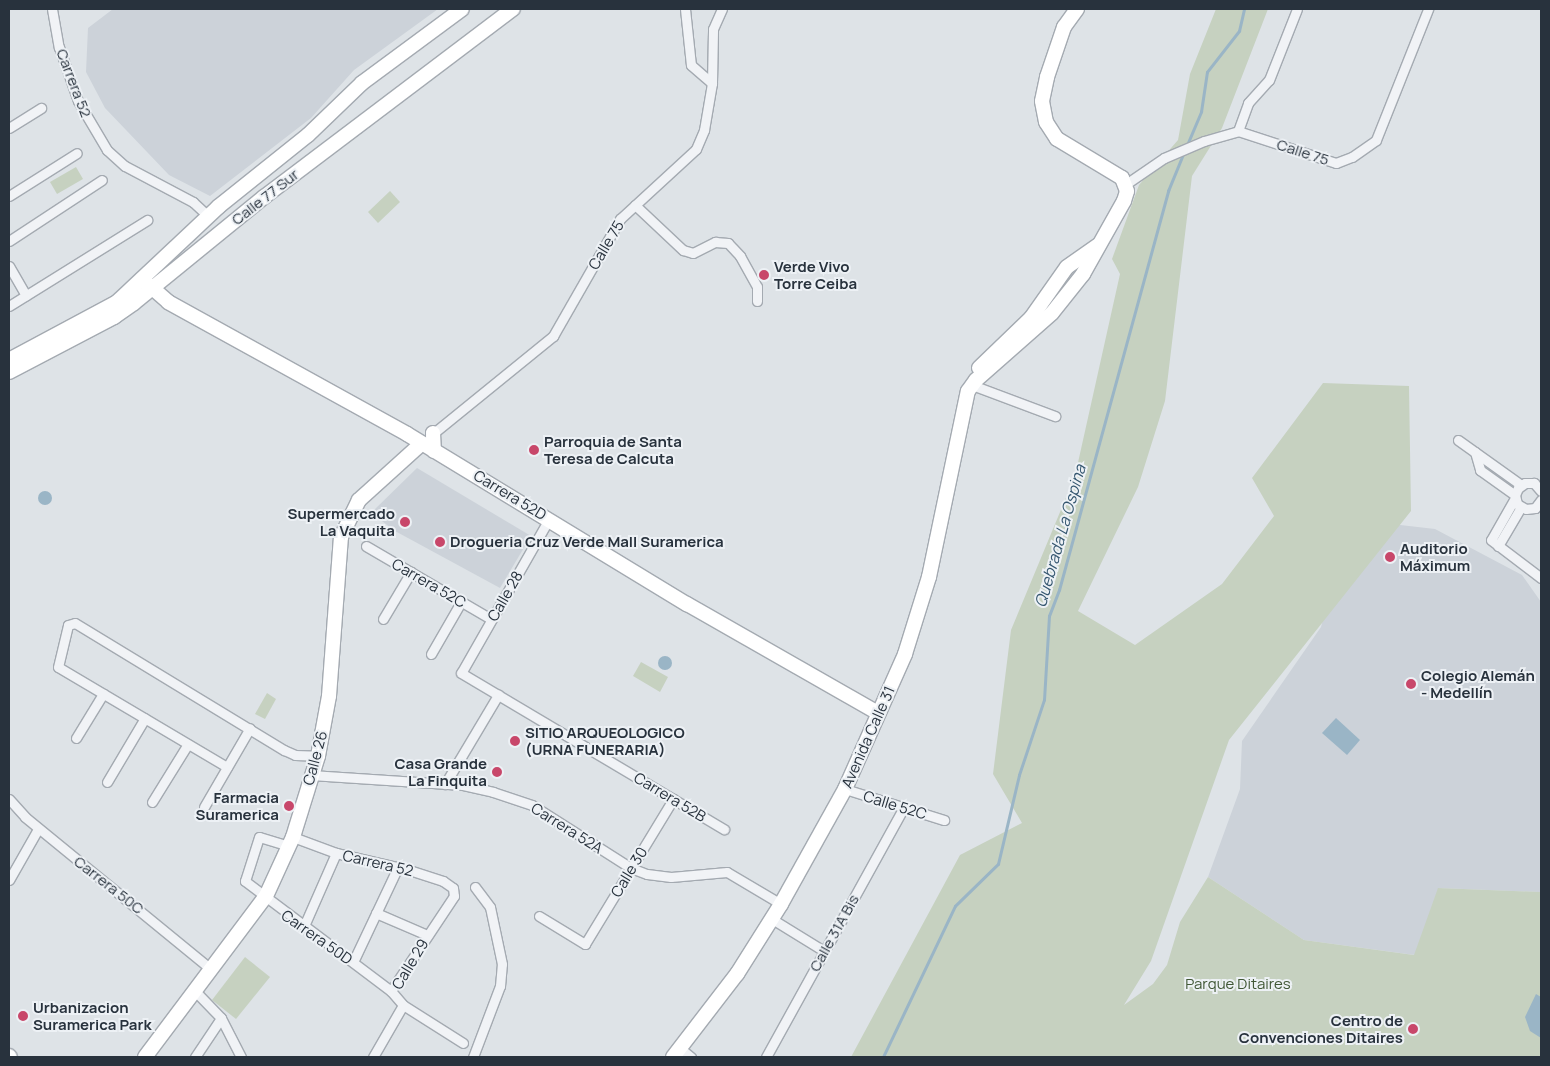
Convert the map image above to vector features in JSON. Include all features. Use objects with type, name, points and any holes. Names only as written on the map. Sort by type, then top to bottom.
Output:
[{"type":"street","name":"Carrera 52","points":[[52,9],[59,48],[78,101],[107,150],[125,166],[193,202],[208,216]]},
{"type":"street","name":"Calle 77 Sur","points":[[9,372],[114,317],[208,216],[292,150],[362,83],[462,9]]},
{"type":"street","name":"Calle 77 Sur","points":[[9,360],[108,308],[147,283],[514,9]]},
{"type":"street","points":[[685,9],[691,66],[712,83]]},
{"type":"street","name":"Calle 75","points":[[421,444],[553,336],[569,313],[607,238],[635,205],[696,149],[704,130],[712,83],[713,29],[722,9]]},
{"type":"street","points":[[1077,9],[1064,27],[1047,78],[1042,101],[1046,122],[1057,139],[1076,153],[1115,174],[1126,184],[1178,152],[1238,131],[1248,103],[1269,80],[1297,9]]},
{"type":"street","name":"Calle 75","points":[[1238,131],[1336,163],[1357,154],[1376,140],[1428,9]]},
{"type":"street","points":[[9,128],[41,108]]},
{"type":"street","points":[[9,196],[77,153]]},
{"type":"street","points":[[9,241],[102,180]]},
{"type":"street","name":"Avenida Calle 31","points":[[974,382],[1042,326],[1083,274],[1124,201],[1126,184]]},
{"type":"street","points":[[635,205],[682,250],[693,253],[719,241],[728,243],[740,256],[757,287],[757,301]]},
{"type":"street","points":[[9,306],[147,220]]},
{"type":"street","name":"Avenida Calle 31","points":[[682,1054],[737,974],[781,904],[845,789],[905,654],[929,577],[964,399],[974,382],[978,369],[1031,318],[1074,261],[1100,244]]},
{"type":"street","points":[[1074,261],[1083,274]]},
{"type":"street","points":[[9,266],[26,296]]},
{"type":"street","name":"Carrera 52D","points":[[147,283],[174,305],[407,434],[687,604],[878,712]]},
{"type":"street","points":[[974,382],[1055,416]]},
{"type":"street","points":[[433,433],[434,450]]},
{"type":"street","points":[[407,434],[409,454]]},
{"type":"street","points":[[1458,440],[1517,482],[1529,482],[1541,489]]},
{"type":"street","name":"Calle 26","points":[[145,1057],[266,896],[291,841],[318,756],[329,696],[341,537],[359,500],[421,444]]},
{"type":"street","points":[[1475,452],[1480,470],[1512,495],[1521,508]]},
{"type":"street","points":[[1495,543],[1517,482]]},
{"type":"street","points":[[1521,508],[1535,508],[1541,500]]},
{"type":"street","points":[[1495,543],[1521,508]]},
{"type":"street","name":"Calle 28","points":[[461,673],[549,519]]},
{"type":"street","points":[[1495,543],[1541,578]]},
{"type":"street","name":"Carrera 52C","points":[[366,546],[491,619]]},
{"type":"street","points":[[383,619],[410,572]]},
{"type":"street","points":[[431,654],[461,602]]},
{"type":"street","points":[[227,767],[58,667],[71,623],[289,752],[318,756]]},
{"type":"street","name":"Carrera 52B","points":[[461,673],[724,829]]},
{"type":"street","points":[[76,738],[103,694]]},
{"type":"street","points":[[445,784],[498,694]]},
{"type":"street","points":[[107,782],[145,718]]},
{"type":"street","points":[[204,807],[250,728]]},
{"type":"street","points":[[152,802],[188,744]]},
{"type":"street","name":"Carrera 52A","points":[[311,775],[445,784],[493,792],[532,805],[631,868],[647,874],[672,877],[727,872],[781,904]]},
{"type":"street","name":"Calle 52C","points":[[845,789],[903,809],[944,820]]},
{"type":"street","name":"Carrera 50C","points":[[9,799],[38,829],[211,969]]},
{"type":"street","name":"Calle 30","points":[[539,916],[585,944],[673,799]]},
{"type":"street","name":"Calle 31A Bis","points":[[766,1057],[903,809]]},
{"type":"street","points":[[9,880],[38,829]]},
{"type":"street","name":"Carrera 52","points":[[245,881],[256,842],[263,836],[291,841],[443,881],[453,888],[454,896]]},
{"type":"street","points":[[304,926],[336,853]]},
{"type":"street","points":[[353,962],[398,868]]},
{"type":"street","name":"Carrera 50D","points":[[245,881],[266,896],[279,910],[304,926],[391,991]]},
{"type":"street","points":[[473,1057],[500,986],[502,964],[490,907],[475,887]]},
{"type":"street","name":"Calle 29","points":[[373,1057],[403,1005],[391,991],[454,896]]},
{"type":"street","points":[[376,913],[427,935]]},
{"type":"street","points":[[772,918],[824,951]]},
{"type":"street","points":[[195,991],[221,1018],[241,1057]]},
{"type":"street","points":[[403,1005],[463,1043]]},
{"type":"street","points":[[195,1057],[221,1018]]},
{"type":"shaded area","points":[[113,9],[438,9],[354,70],[311,118],[210,196],[169,175],[105,108],[86,72],[88,28]]},
{"type":"shaded area","points":[[417,468],[531,536],[500,588],[395,531],[374,515],[373,511]]},
{"type":"shaded area","name":"Colegio Alemán - Medellín","points":[[1348,519],[1435,529],[1522,575],[1541,602],[1541,892],[1439,888],[1415,955],[1304,940],[1208,877],[1240,789],[1242,741],[1321,627]]},
{"type":"green space","name":"Parque Ditaires","points":[[1216,9],[1268,9],[1222,128],[1192,176],[1165,401],[1138,487],[1078,611],[1135,645],[1222,584],[1274,516],[1252,478],[1323,383],[1409,386],[1411,511],[1229,740],[1151,961],[1124,1005],[1153,984],[1167,965],[1180,922],[1208,877],[1304,940],[1414,955],[1438,888],[1541,892],[1541,1057],[851,1057],[960,855],[1022,823],[993,774],[1011,630],[1075,476],[1120,274],[1112,259],[1139,185],[1178,140],[1190,74]]},
{"type":"green space","points":[[76,167],[83,179],[57,194],[50,182]]},
{"type":"green space","points":[[390,191],[400,202],[378,223],[368,212]]},
{"type":"green space","points":[[641,662],[668,677],[660,692],[633,676]]},
{"type":"green space","points":[[267,693],[276,699],[265,719],[255,714]]},
{"type":"green space","points":[[245,957],[270,977],[236,1019],[212,1000]]},
{"type":"water","points":[[42,491],[48,491],[52,498],[48,505],[42,505],[38,501],[38,495]]},
{"type":"water","points":[[662,656],[668,656],[672,663],[668,670],[662,670],[658,666],[658,660]]},
{"type":"water","points":[[1336,718],[1360,740],[1347,755],[1322,733]]},
{"type":"water","points":[[1536,994],[1541,997],[1541,1038],[1530,1031],[1525,1017]]},
{"type":"waterway","name":"Quebrada La Ospina","points":[[1187,145],[1201,112],[1207,72],[1239,31],[1244,9]]},
{"type":"waterway","name":"Quebrada La Ospina","points":[[883,1057],[955,906],[998,864],[1019,775],[1044,700],[1049,616],[1059,590],[1168,191],[1184,152]]},
{"type":"place","name":"Verde Vivo Torre Ceiba","points":[[764,275]]},
{"type":"place","name":"Parroquia de Santa Teresa de Calcuta","points":[[534,450]]},
{"type":"place","name":"Supermercado La Vaquita","points":[[405,522]]},
{"type":"place","name":"Drogueria Cruz Verde Mall Suramerica","points":[[440,542]]},
{"type":"place","name":"Auditorio Máximum","points":[[1390,557]]},
{"type":"place","name":"Colegio Alemán - Medellín","points":[[1411,684]]},
{"type":"place","name":"SITIO ARQUEOLOGICO (URNA FUNERARIA)","points":[[515,741]]},
{"type":"place","name":"Casa Grande La Finquita","points":[[497,772]]},
{"type":"place","name":"Farmacia Suramerica","points":[[289,806]]},
{"type":"place","name":"Urbanizacion Suramerica Park","points":[[23,1016]]},
{"type":"place","name":"Centro de Convenciones Ditaires","points":[[1413,1029]]}]
